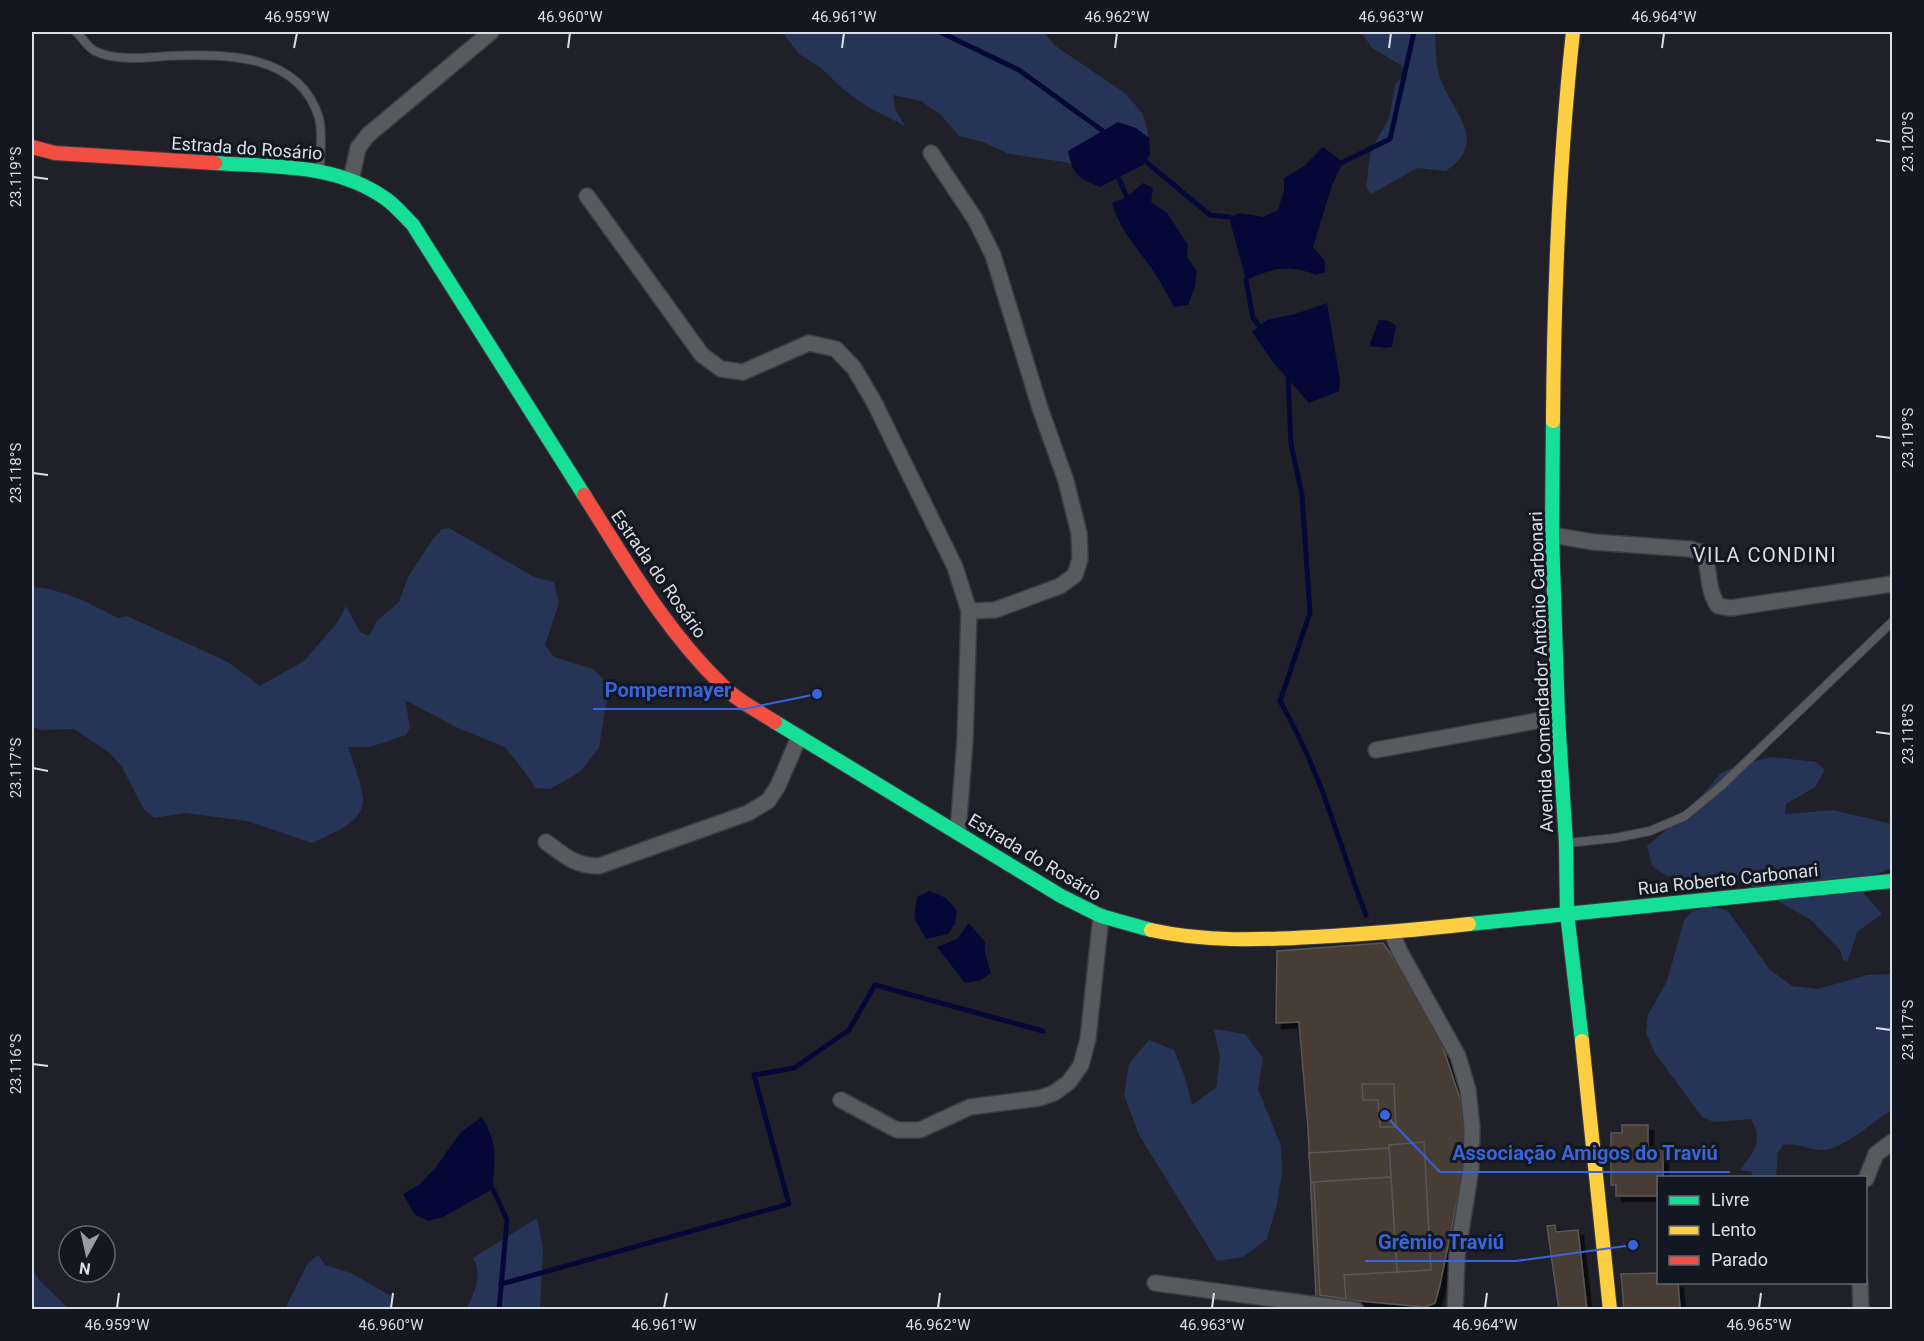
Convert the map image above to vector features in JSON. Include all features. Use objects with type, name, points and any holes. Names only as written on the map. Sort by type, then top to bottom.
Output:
[{"type":"street","points":[[351,180],[358,148],[368,135],[490,32]]},
{"type":"street","name":"Avenida Comendador Antônio Carbonari","points":[[1573,32],[1568,79],[1554,314],[1552,535],[1567,913],[1592,1122],[1610,1310]]},
{"type":"street","name":"Estrada do Rosário","points":[[32,147],[55,153],[320,170],[351,180],[387,199],[413,225],[648,596],[674,632],[723,687],[799,737],[1061,896],[1101,916],[1168,934],[1214,940],[1264,940],[1392,933],[1567,913]]},
{"type":"street","points":[[931,153],[975,219],[993,255],[1040,408],[1066,481],[1080,533],[1080,559],[1075,575],[1060,586],[994,610],[969,611]]},
{"type":"street","points":[[587,196],[702,355],[721,369],[743,372],[809,343],[836,349],[854,368],[879,412],[955,567],[969,611],[965,740],[958,832]]},
{"type":"street","points":[[1552,535],[1593,542],[1690,549],[1704,553],[1708,566],[1711,596],[1718,606],[1731,608],[1893,584]]},
{"type":"street","points":[[1376,750],[1558,717]]},
{"type":"street","points":[[546,842],[572,861],[585,866],[599,866],[748,813],[768,801],[778,786],[799,737]]},
{"type":"street","name":"Rua Roberto Carbonari","points":[[1567,913],[1893,881]]},
{"type":"street","points":[[841,1100],[897,1130],[920,1130],[970,1107],[1040,1098],[1054,1093],[1069,1082],[1081,1065],[1088,1039],[1101,916]]},
{"type":"street","points":[[1392,933],[1400,952],[1458,1056],[1468,1090],[1472,1128],[1471,1168],[1457,1256],[1455,1310]]},
{"type":"street","points":[[1867,1176],[1876,1154],[1893,1142]]},
{"type":"street","points":[[1155,1283],[1356,1310]]},
{"type":"street","points":[[1860,1284],[1861,1310]]},
{"type":"lane","points":[[76,32],[94,51],[127,59],[199,55],[242,58],[285,72],[310,94],[320,120],[320,170]]},
{"type":"lane","points":[[1566,843],[1615,838],[1650,831],[1685,816],[1720,787],[1893,622]]},
{"type":"shaded area","points":[[782,32],[1044,32],[1054,45],[1126,94],[1143,114],[1148,132],[1147,149],[1091,170],[1064,162],[1009,154],[983,142],[959,136],[941,115],[921,101],[893,95],[895,109],[905,126],[868,107],[843,89],[821,68],[799,54]]},
{"type":"shaded area","points":[[1361,32],[1435,32],[1438,73],[1459,115],[1467,138],[1465,149],[1459,160],[1446,171],[1417,168],[1371,194],[1366,187],[1371,149],[1389,119],[1395,85],[1405,73],[1401,65],[1372,48]]},
{"type":"shaded area","points":[[1118,122],[1136,128],[1149,138],[1150,154],[1143,165],[1100,187],[1078,175],[1068,151]]},
{"type":"shaded area","points":[[1323,147],[1343,162],[1332,185],[1313,247],[1325,261],[1325,272],[1316,275],[1297,269],[1281,269],[1246,280],[1229,217],[1240,213],[1263,217],[1278,210],[1284,191],[1284,178],[1304,166]]},
{"type":"shaded area","points":[[1143,183],[1153,188],[1151,202],[1167,213],[1188,245],[1187,257],[1197,271],[1195,286],[1188,305],[1174,307],[1152,269],[1124,230],[1115,212],[1112,203],[1127,197]]},
{"type":"shaded area","points":[[1327,303],[1340,380],[1339,391],[1309,403],[1273,362],[1252,332],[1267,320],[1295,314]]},
{"type":"shaded area","points":[[1379,320],[1389,321],[1396,326],[1392,347],[1369,346]]},
{"type":"shaded area","points":[[449,528],[534,577],[554,582],[559,603],[545,645],[554,657],[593,669],[609,684],[599,748],[580,772],[550,789],[535,788],[505,747],[458,728],[405,700],[410,727],[406,735],[370,747],[348,747],[363,798],[358,814],[345,826],[312,843],[247,821],[185,813],[154,818],[143,808],[122,767],[110,753],[74,729],[40,730],[32,726],[32,587],[50,589],[80,599],[118,618],[127,616],[228,662],[260,686],[304,661],[337,623],[346,606],[360,632],[369,636],[377,621],[399,602],[408,577],[433,539],[442,529]]},
{"type":"shaded area","points":[[1770,757],[1816,762],[1825,770],[1815,787],[1786,804],[1785,814],[1833,810],[1892,824],[1892,868],[1862,880],[1860,889],[1882,914],[1857,932],[1848,961],[1843,960],[1840,950],[1810,919],[1745,883],[1667,876],[1652,866],[1647,846],[1686,814],[1720,774],[1733,767]]},
{"type":"shaded area","points":[[929,891],[946,898],[957,910],[955,924],[948,934],[926,939],[914,918],[917,897]]},
{"type":"shaded area","points":[[1709,905],[1728,911],[1770,970],[1792,986],[1818,989],[1867,975],[1892,974],[1892,1106],[1890,1111],[1847,1141],[1829,1149],[1820,1150],[1793,1144],[1783,1145],[1778,1152],[1776,1176],[1752,1176],[1752,1172],[1740,1170],[1756,1146],[1757,1134],[1751,1119],[1714,1122],[1702,1117],[1655,1053],[1646,1032],[1648,1015],[1667,981],[1684,921],[1691,912]]},
{"type":"shaded area","points":[[969,923],[985,942],[985,953],[991,973],[981,980],[965,983],[937,947],[957,939]]},
{"type":"shaded area","points":[[1214,1029],[1245,1034],[1263,1058],[1258,1089],[1281,1146],[1282,1172],[1277,1204],[1267,1239],[1243,1257],[1217,1261],[1139,1135],[1124,1095],[1129,1064],[1149,1040],[1174,1050],[1192,1105],[1216,1088],[1220,1057]]},
{"type":"shaded area","points":[[482,1117],[493,1144],[493,1189],[443,1217],[428,1221],[414,1214],[403,1194],[420,1184],[435,1168],[461,1132]]},
{"type":"shaded area","points":[[537,1218],[543,1249],[540,1309],[467,1309],[478,1277],[473,1258]]},
{"type":"shaded area","points":[[318,1255],[325,1265],[351,1273],[391,1296],[392,1309],[285,1309],[308,1263]]},
{"type":"shaded area","points":[[32,1268],[39,1280],[69,1309],[32,1309]]},
{"type":"building","points":[[1383,943],[1410,982],[1437,1029],[1461,1102],[1466,1157],[1440,1285],[1435,1303],[1425,1307],[1316,1297],[1308,1128],[1299,1022],[1276,1023],[1277,951]]},
{"type":"building","points":[[1362,1084],[1394,1084],[1396,1127],[1380,1127],[1378,1100],[1363,1100]]},
{"type":"building","points":[[1622,1125],[1648,1125],[1648,1150],[1663,1150],[1663,1176],[1657,1176],[1657,1196],[1616,1196],[1616,1185],[1611,1185],[1611,1133],[1622,1133]]},
{"type":"building","points":[[1424,1142],[1431,1270],[1397,1272],[1389,1145]]},
{"type":"building","points":[[1389,1148],[1391,1177],[1311,1183],[1309,1153]]},
{"type":"building","points":[[1391,1177],[1397,1272],[1344,1275],[1346,1299],[1320,1295],[1314,1182]]},
{"type":"building","points":[[1555,1225],[1556,1232],[1578,1230],[1587,1310],[1559,1310],[1547,1226]]},
{"type":"building","points":[[1657,1273],[1657,1284],[1678,1284],[1680,1308],[1624,1310],[1621,1274]]},
{"type":"waterway","points":[[940,32],[1019,70],[1103,131]]},
{"type":"waterway","points":[[1343,162],[1390,139],[1414,32]]},
{"type":"waterway","points":[[1145,161],[1210,215],[1229,217]]},
{"type":"waterway","points":[[1119,179],[1127,197]]},
{"type":"waterway","points":[[1246,280],[1253,318],[1259,326]]},
{"type":"waterway","points":[[1288,379],[1291,444],[1302,495],[1310,613],[1280,701],[1317,776],[1366,915]]},
{"type":"waterway","points":[[501,1284],[789,1204],[754,1075],[794,1068],[849,1030],[875,985],[1043,1031]]},
{"type":"waterway","points":[[493,1189],[507,1220],[499,1310]]},
{"type":"traffic: fast","points":[[215,163],[304,169],[325,173],[367,187],[393,205],[413,225],[584,495]]},
{"type":"traffic: fast","points":[[1553,421],[1552,535],[1567,913],[1582,1041]]},
{"type":"traffic: fast","points":[[775,722],[1061,896],[1101,916],[1151,930]]},
{"type":"traffic: fast","points":[[1469,924],[1892,881]]},
{"type":"traffic: slow","points":[[1553,421],[1558,226],[1573,32]]},
{"type":"traffic: slow","points":[[1151,930],[1192,937],[1252,939],[1353,935],[1469,924]]},
{"type":"traffic: slow","points":[[1582,1041],[1610,1310]]},
{"type":"traffic: jam","points":[[32,147],[55,153],[215,163]]},
{"type":"traffic: jam","points":[[584,495],[647,594],[701,664],[740,700],[775,722]]},
{"type":"place","name":"Pompermayer","points":[[817,694]]},
{"type":"place","name":"Associação Amigos do Traviú","points":[[1385,1115]]},
{"type":"place","name":"Grêmio Traviú","points":[[1633,1245]]},
{"type":"district","name":"VILA CONDINI","points":[[1765,555]]}]
